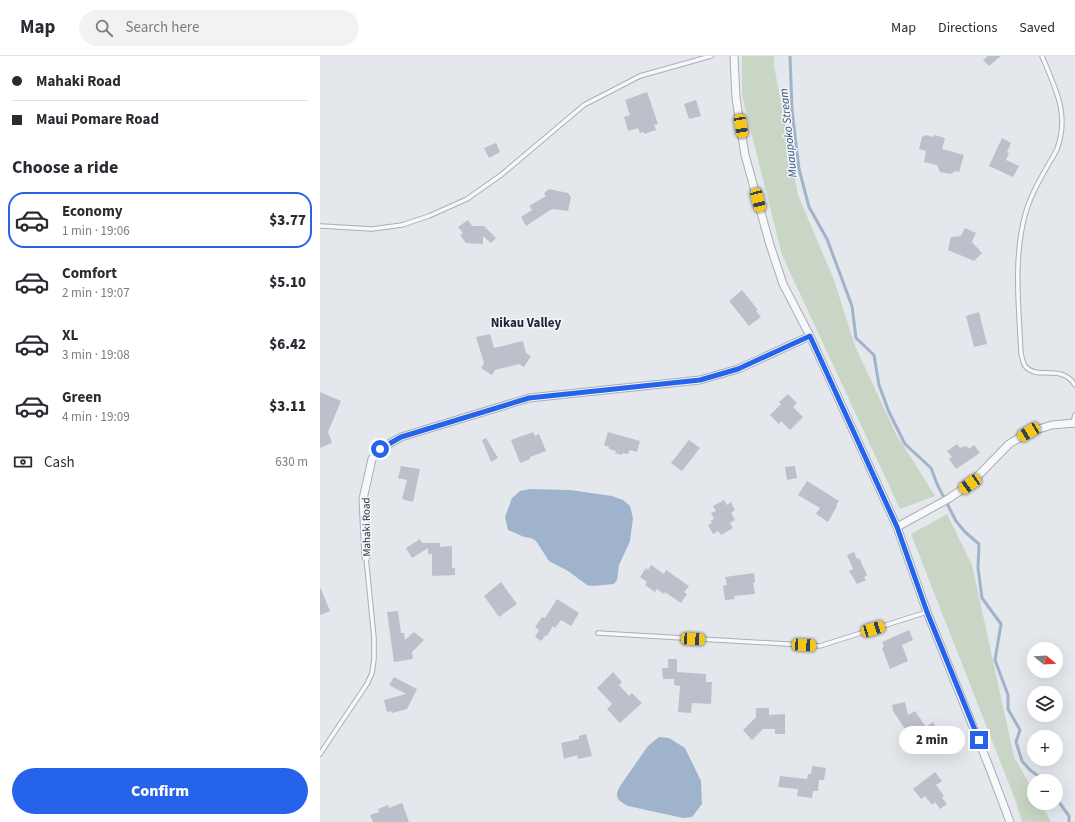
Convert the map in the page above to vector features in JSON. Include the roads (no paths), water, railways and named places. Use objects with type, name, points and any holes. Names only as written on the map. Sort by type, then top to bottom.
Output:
[{"type":"street","points":[[734,56],[736,98],[745,155],[770,246],[783,284],[810,336],[897,527],[927,612],[1010,822]]},
{"type":"street","name":"Mahaki Road","points":[[366,557],[363,499],[372,459],[380,449],[401,437],[529,398],[700,380],[738,369],[810,336]]},
{"type":"street","points":[[897,527],[948,499],[970,484],[1009,444],[1029,432],[1074,420]]},
{"type":"lane","points":[[321,226],[372,229],[402,225],[429,216],[467,199],[501,175],[584,106],[640,76],[711,56]]},
{"type":"lane","points":[[1042,56],[1059,97],[1063,120],[1057,149],[1034,190],[1025,214],[1018,268],[1021,354],[1025,366],[1036,372],[1062,374],[1075,385]]},
{"type":"lane","name":"Mahaki Road","points":[[320,754],[367,684],[372,674],[374,638],[366,557]]},
{"type":"lane","points":[[598,633],[820,646],[927,612]]},
{"type":"water","points":[[530,489],[570,490],[612,496],[623,500],[630,506],[633,518],[630,541],[619,565],[617,580],[614,584],[587,585],[568,571],[549,561],[536,541],[508,530],[505,517],[512,498],[520,491]]},
{"type":"water","points":[[659,737],[669,738],[685,748],[701,781],[702,804],[692,817],[683,818],[628,806],[621,802],[617,796],[620,786],[648,746]]},
{"type":"waterway","name":"Muaupoko Stream","points":[[790,56],[792,110],[799,169],[809,207],[827,239],[852,306],[856,338],[874,355],[879,385],[889,412],[905,444],[931,468],[937,484],[956,521],[965,532],[979,544],[978,568],[982,598],[1001,624],[995,660],[1008,695],[1008,709],[1020,730],[1016,742],[1022,761],[1035,774]]},
{"type":"waterway","name":"Muaupoko Stream","points":[[1063,808],[1069,816],[1069,822]]},
{"type":"district","name":"Nikau Valley","points":[[526,322]]}]
